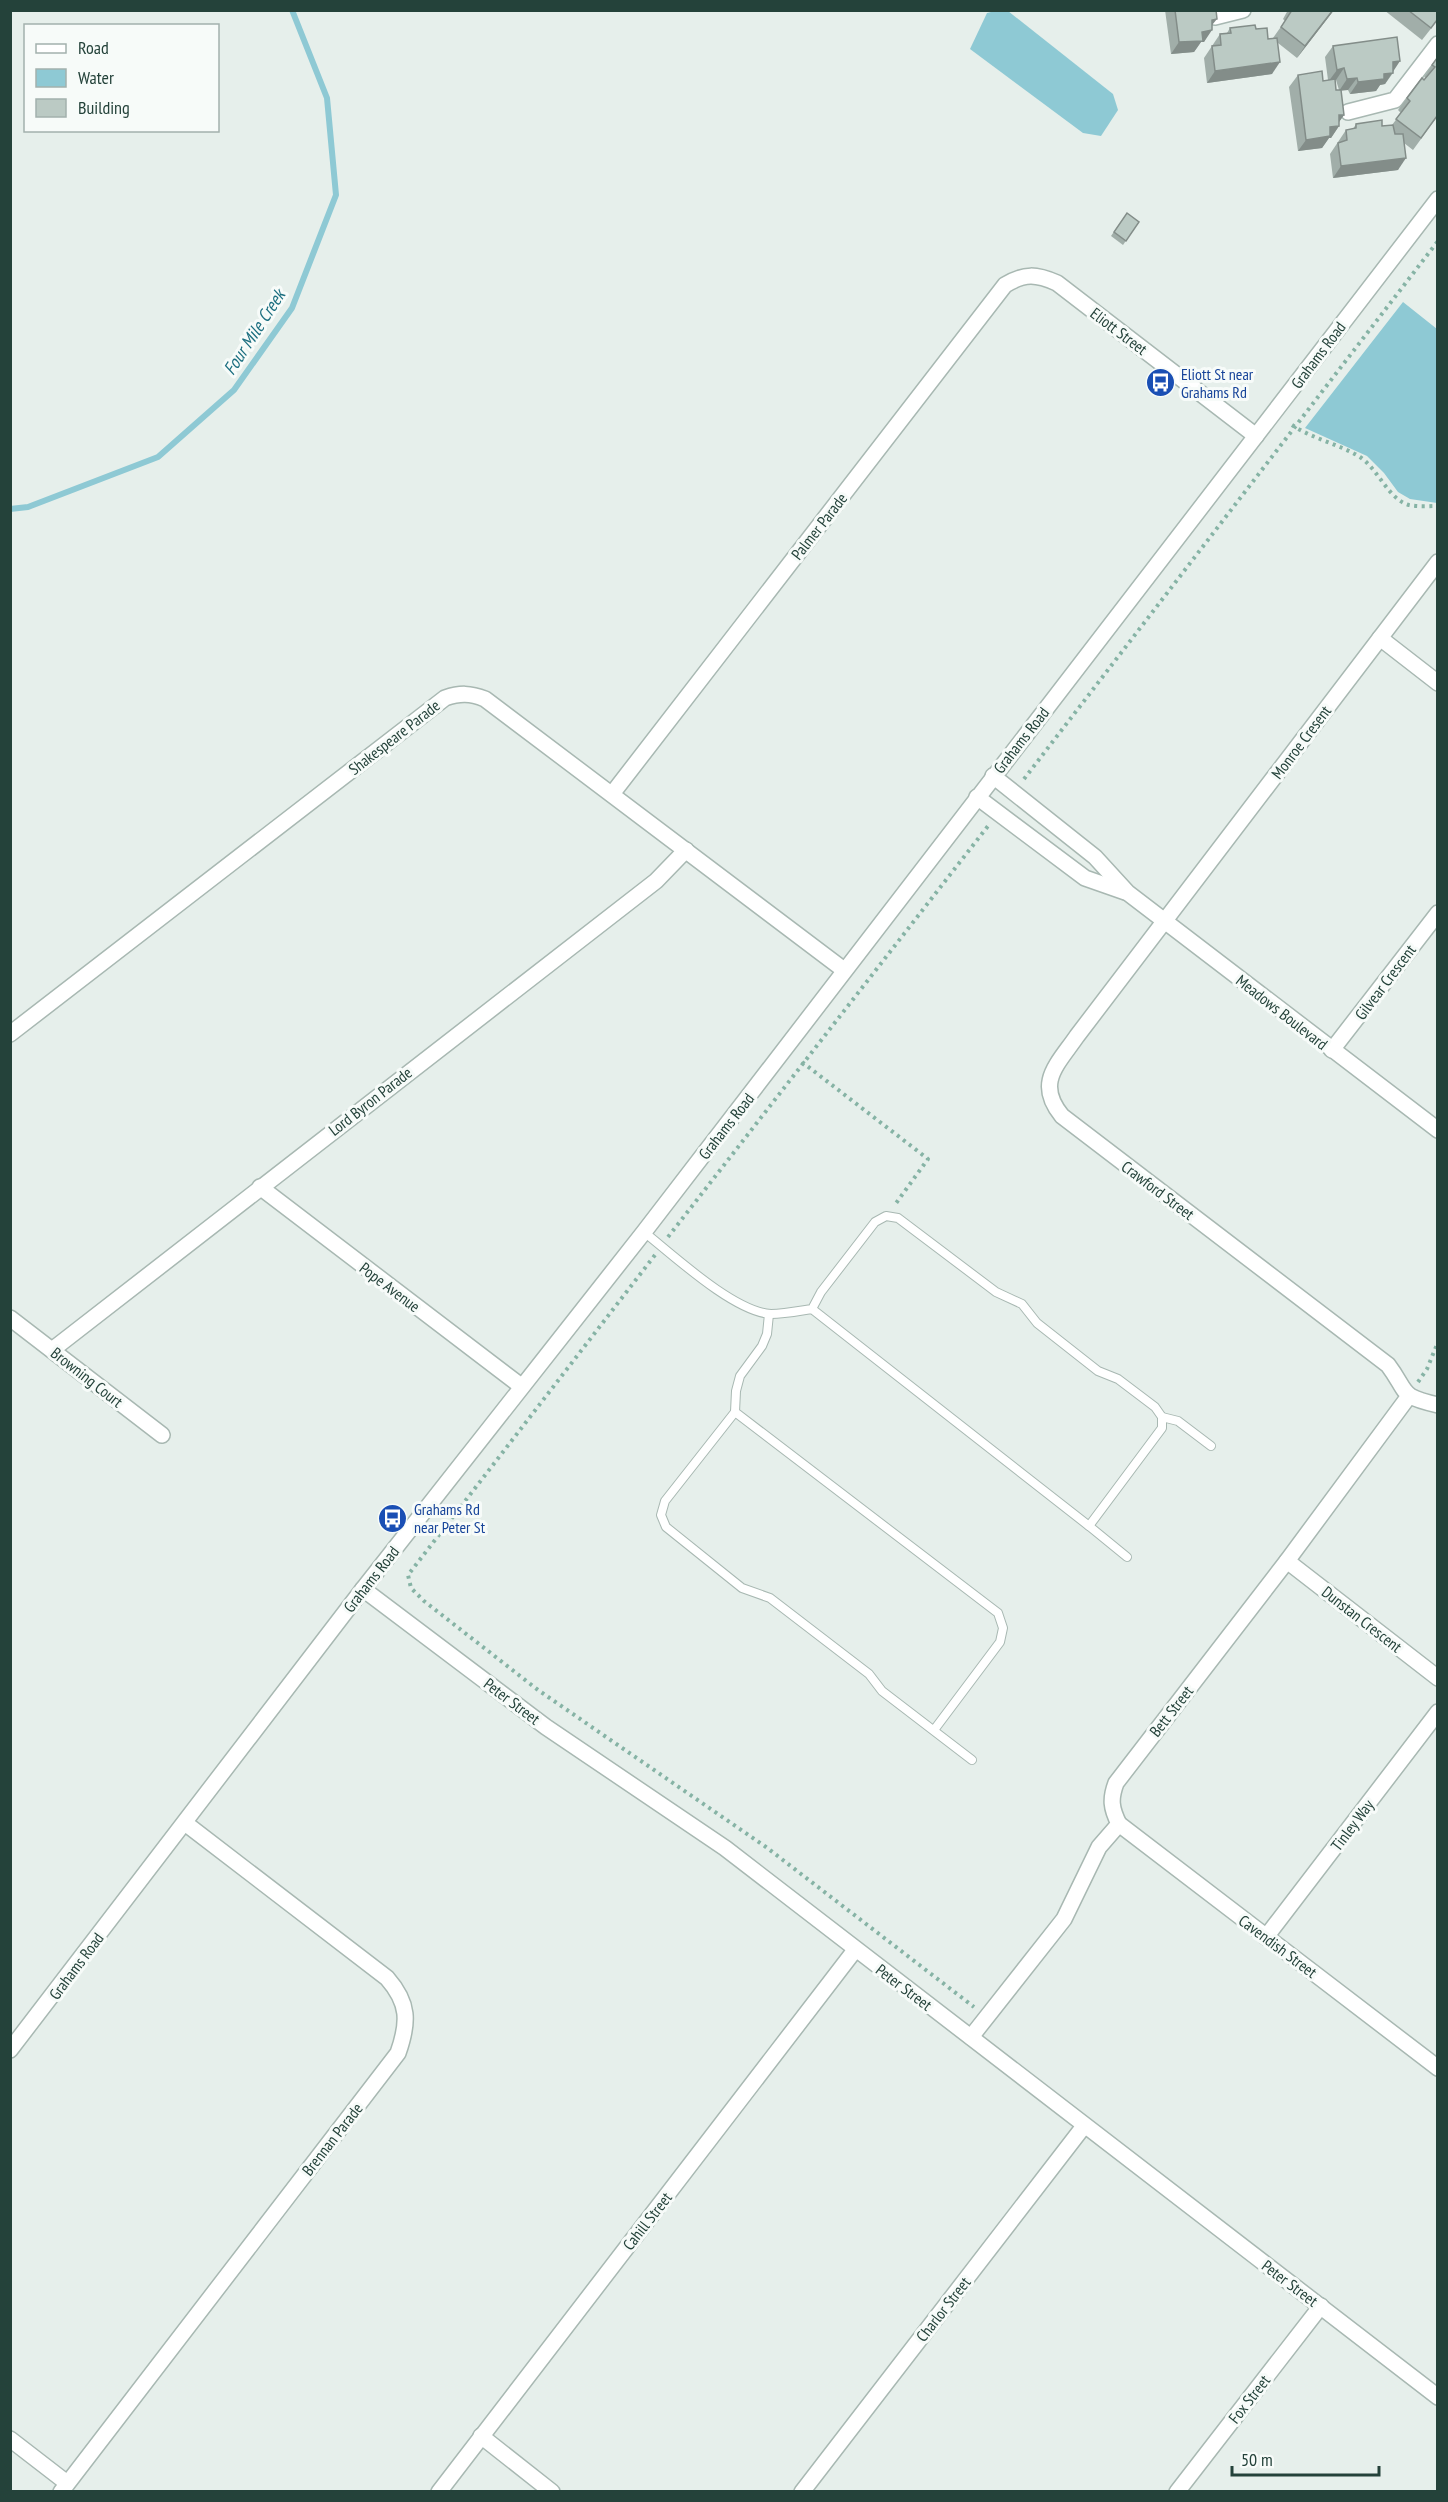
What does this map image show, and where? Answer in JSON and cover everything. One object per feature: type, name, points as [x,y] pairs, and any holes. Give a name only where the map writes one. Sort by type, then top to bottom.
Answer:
[{"type":"street","points":[[1215,17],[1243,10]]},
{"type":"street","points":[[1348,112],[1395,100],[1437,44]]},
{"type":"street","name":"Grahams Road","points":[[10,2050],[363,1589],[644,1232],[1437,199]]},
{"type":"street","name":"Eliott Street","points":[[1036,274],[1057,283],[1256,436]]},
{"type":"street","name":"Palmer Parade","points":[[612,794],[1005,285],[1020,276],[1036,274]]},
{"type":"street","name":"Monroe Cresent","points":[[1165,922],[1437,562]]},
{"type":"street","points":[[1380,638],[1437,683]]},
{"type":"street","name":"Shakespeare Parade","points":[[10,1034],[445,698],[459,693],[473,694],[485,699],[844,970]]},
{"type":"street","name":"Meadows Boulevard","points":[[993,776],[1095,857],[1128,894],[1437,1130]]},
{"type":"street","name":"Meadows Boulevard","points":[[977,797],[1085,878],[1128,894]]},
{"type":"street","name":"Lord Byron Parade","points":[[52,1350],[656,881],[686,850]]},
{"type":"street","name":"Gilvear Crescent","points":[[1332,1050],[1437,913]]},
{"type":"street","name":"Crawford Street","points":[[1165,922],[1052,1071],[1048,1086],[1051,1103],[1062,1116],[1388,1365],[1400,1387],[1409,1396]]},
{"type":"street","name":"Pope Avenue","points":[[260,1187],[521,1386]]},
{"type":"street","name":"Browning Court","points":[[10,1318],[162,1436]]},
{"type":"street","points":[[1409,1396],[1437,1405]]},
{"type":"street","name":"Bett Street","points":[[1119,1824],[1112,1809],[1111,1796],[1116,1783],[1287,1561],[1409,1396]]},
{"type":"street","name":"Dunstan Crescent","points":[[1287,1561],[1437,1678]]},
{"type":"street","name":"Peter Street","points":[[363,1589],[546,1727],[725,1848],[1437,2397]]},
{"type":"street","name":"Tinley Way","points":[[1266,1937],[1437,1712]]},
{"type":"street","name":"Brennan Parade","points":[[64,2487],[398,2053],[405,2034],[406,2013],[400,1993],[387,1978],[185,1823]]},
{"type":"street","points":[[971,2037],[1064,1919],[1099,1847],[1119,1824]]},
{"type":"street","name":"Cavendish Street","points":[[1119,1824],[1437,2068]]},
{"type":"street","name":"Cahill Street","points":[[439,2492],[855,1950]]},
{"type":"street","name":"Charlor Street","points":[[802,2492],[1084,2126]]},
{"type":"street","name":"Fox Street","points":[[1177,2492],[1320,2306]]},
{"type":"street","points":[[481,2436],[552,2492]]},
{"type":"street","points":[[10,2439],[64,2487]]},
{"type":"lane","points":[[812,1309],[821,1292],[875,1222],[886,1216],[898,1218],[996,1292],[1022,1304],[1037,1323],[1098,1371],[1118,1379],[1155,1407],[1162,1417],[1162,1428],[1158,1437],[1089,1526]]},
{"type":"lane","points":[[644,1232],[714,1288],[738,1302],[769,1314],[812,1309],[1127,1557]]},
{"type":"lane","points":[[769,1314],[767,1334],[762,1346],[741,1376],[736,1391],[735,1412],[665,1501],[661,1515],[666,1527],[742,1588],[770,1598],[869,1674],[882,1691],[972,1760]]},
{"type":"lane","points":[[735,1412],[998,1613],[1003,1628],[1000,1642],[934,1730]]},
{"type":"lane","points":[[1162,1417],[1178,1421],[1211,1446]]},
{"type":"path","points":[[1024,779],[1437,241]]},
{"type":"path","points":[[1276,411],[1294,426],[1359,457],[1379,474],[1390,492],[1399,500],[1408,505],[1437,506]]},
{"type":"path","points":[[784,1049],[928,1159],[886,1216]]},
{"type":"path","points":[[1409,1396],[1427,1369],[1437,1342]]},
{"type":"water","points":[[1008,11],[1113,94],[1118,110],[1101,136],[1083,133],[970,49],[987,13]]},
{"type":"water","points":[[1403,302],[1437,329],[1437,503],[1410,499],[1398,492],[1367,456],[1305,428]]},
{"type":"building","points":[[1175,10],[1216,10],[1217,19],[1212,20],[1212,30],[1202,32],[1203,41],[1179,42]]},
{"type":"building","points":[[1292,10],[1333,10],[1305,46],[1281,27]]},
{"type":"building","points":[[1408,10],[1437,10],[1437,20],[1431,28]]},
{"type":"building","points":[[1255,25],[1256,29],[1267,28],[1268,39],[1277,38],[1280,62],[1215,71],[1212,46],[1221,45],[1220,34],[1231,33],[1230,28]]},
{"type":"building","points":[[1397,37],[1400,61],[1393,62],[1393,73],[1384,74],[1384,79],[1358,82],[1357,78],[1347,79],[1344,68],[1337,70],[1333,46]]},
{"type":"building","points":[[1437,58],[1437,116],[1421,138],[1396,119],[1410,101],[1407,98],[1422,78],[1424,80],[1435,67],[1432,65]]},
{"type":"building","points":[[1322,71],[1323,81],[1335,79],[1336,90],[1341,90],[1344,115],[1339,115],[1339,126],[1330,127],[1330,136],[1306,140],[1298,75]]},
{"type":"building","points":[[1382,120],[1382,126],[1393,125],[1395,134],[1403,134],[1406,158],[1341,166],[1338,143],[1347,140],[1346,130],[1356,128],[1356,124]]},
{"type":"building","points":[[1127,213],[1139,222],[1126,241],[1114,232]]},
{"type":"waterway","name":"Four Mile Creek","points":[[10,509],[28,507],[158,457],[234,390],[292,308],[336,195],[327,98],[292,10]]},
{"type":"place","name":"Eliott St near Grahams Rd","points":[[1160,383]]},
{"type":"place","name":"Grahams Rd near Peter St","points":[[393,1518]]}]
